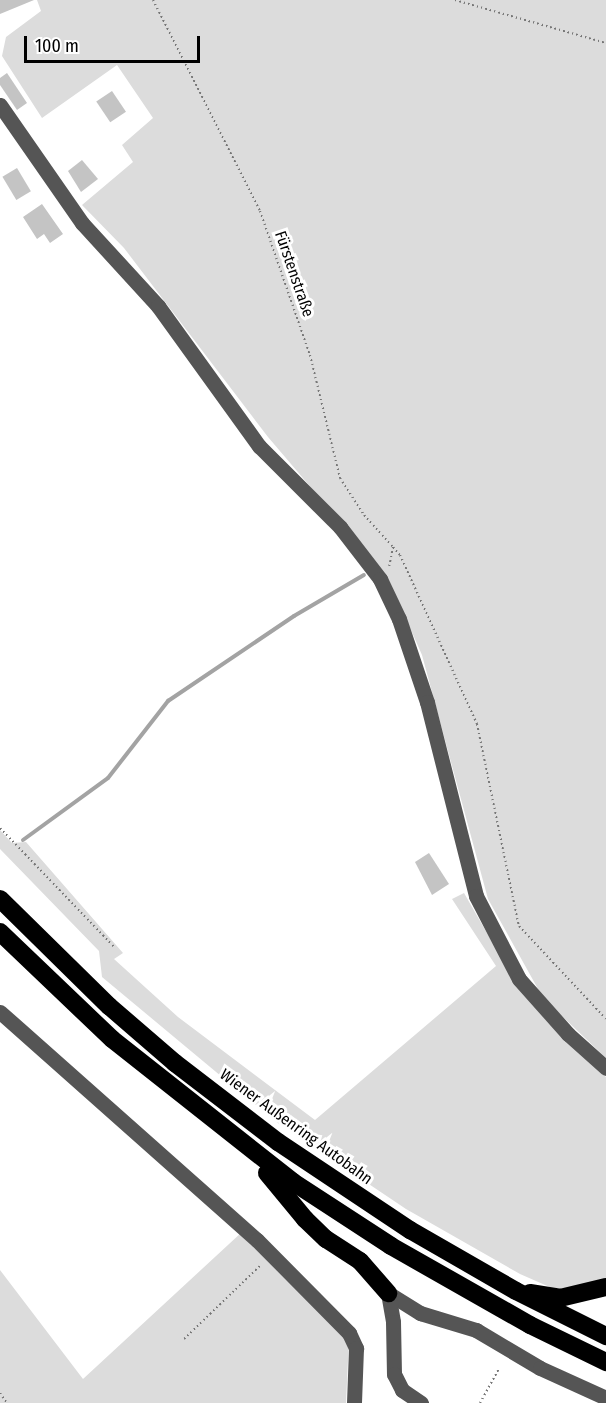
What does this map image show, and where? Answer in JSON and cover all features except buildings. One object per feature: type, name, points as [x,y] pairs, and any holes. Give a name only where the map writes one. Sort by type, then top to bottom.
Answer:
[{"type":"highway","name":"Wiener Außenring Autobahn","points":[[0,899],[109,1006],[175,1063],[278,1142],[410,1230],[516,1291],[606,1336]]},
{"type":"highway","points":[[0,932],[112,1039],[232,1137],[391,1246],[530,1325],[606,1362]]},
{"type":"highway","points":[[232,1137],[305,1219],[360,1261],[388,1293]]},
{"type":"highway","points":[[516,1291],[560,1298],[606,1287]]},
{"type":"street","points":[[0,105],[82,223],[158,306],[259,446],[340,527],[380,579],[399,619],[427,702],[476,896],[519,979],[568,1034],[606,1068]]},
{"type":"street","points":[[0,1012],[272,1254],[354,1340],[354,1403]]},
{"type":"street","points":[[388,1293],[420,1313],[476,1330],[540,1368],[606,1398]]},
{"type":"street","points":[[388,1293],[393,1322],[394,1374],[402,1390],[420,1403]]},
{"type":"path","name":"Fürstenstraße","points":[[153,0],[260,211],[310,355],[340,478],[364,515],[400,555],[477,724],[519,926],[606,1019]]},
{"type":"path","points":[[455,0],[606,43]]},
{"type":"path","points":[[393,547],[393,559]]},
{"type":"path","points":[[0,828],[115,948]]},
{"type":"path","points":[[184,1339],[272,1254]]},
{"type":"path","points":[[480,1403],[498,1370]]},
{"type":"path","points":[[0,1393],[7,1403]]},
{"type":"shaded area","points":[[37,0],[606,0],[606,1058],[543,998],[488,899],[422,655],[388,578],[268,437],[124,248],[82,205],[133,162],[122,145],[153,118],[117,65],[42,118],[2,56],[6,37],[41,11]]},
{"type":"shaded area","points":[[0,830],[12,843],[26,842],[123,953],[114,959],[178,1017],[315,1120],[496,966],[452,899],[464,893],[515,982],[545,1019],[606,1077],[606,1279],[568,1289],[552,1288],[520,1274],[406,1209],[275,1121],[102,977],[99,951],[0,849]]},
{"type":"shaded area","points":[[242,1232],[349,1339],[346,1403],[0,1403],[0,1270],[83,1379]]},
{"type":"waterway","points":[[23,840],[108,778],[168,701],[294,616],[364,575]]}]
